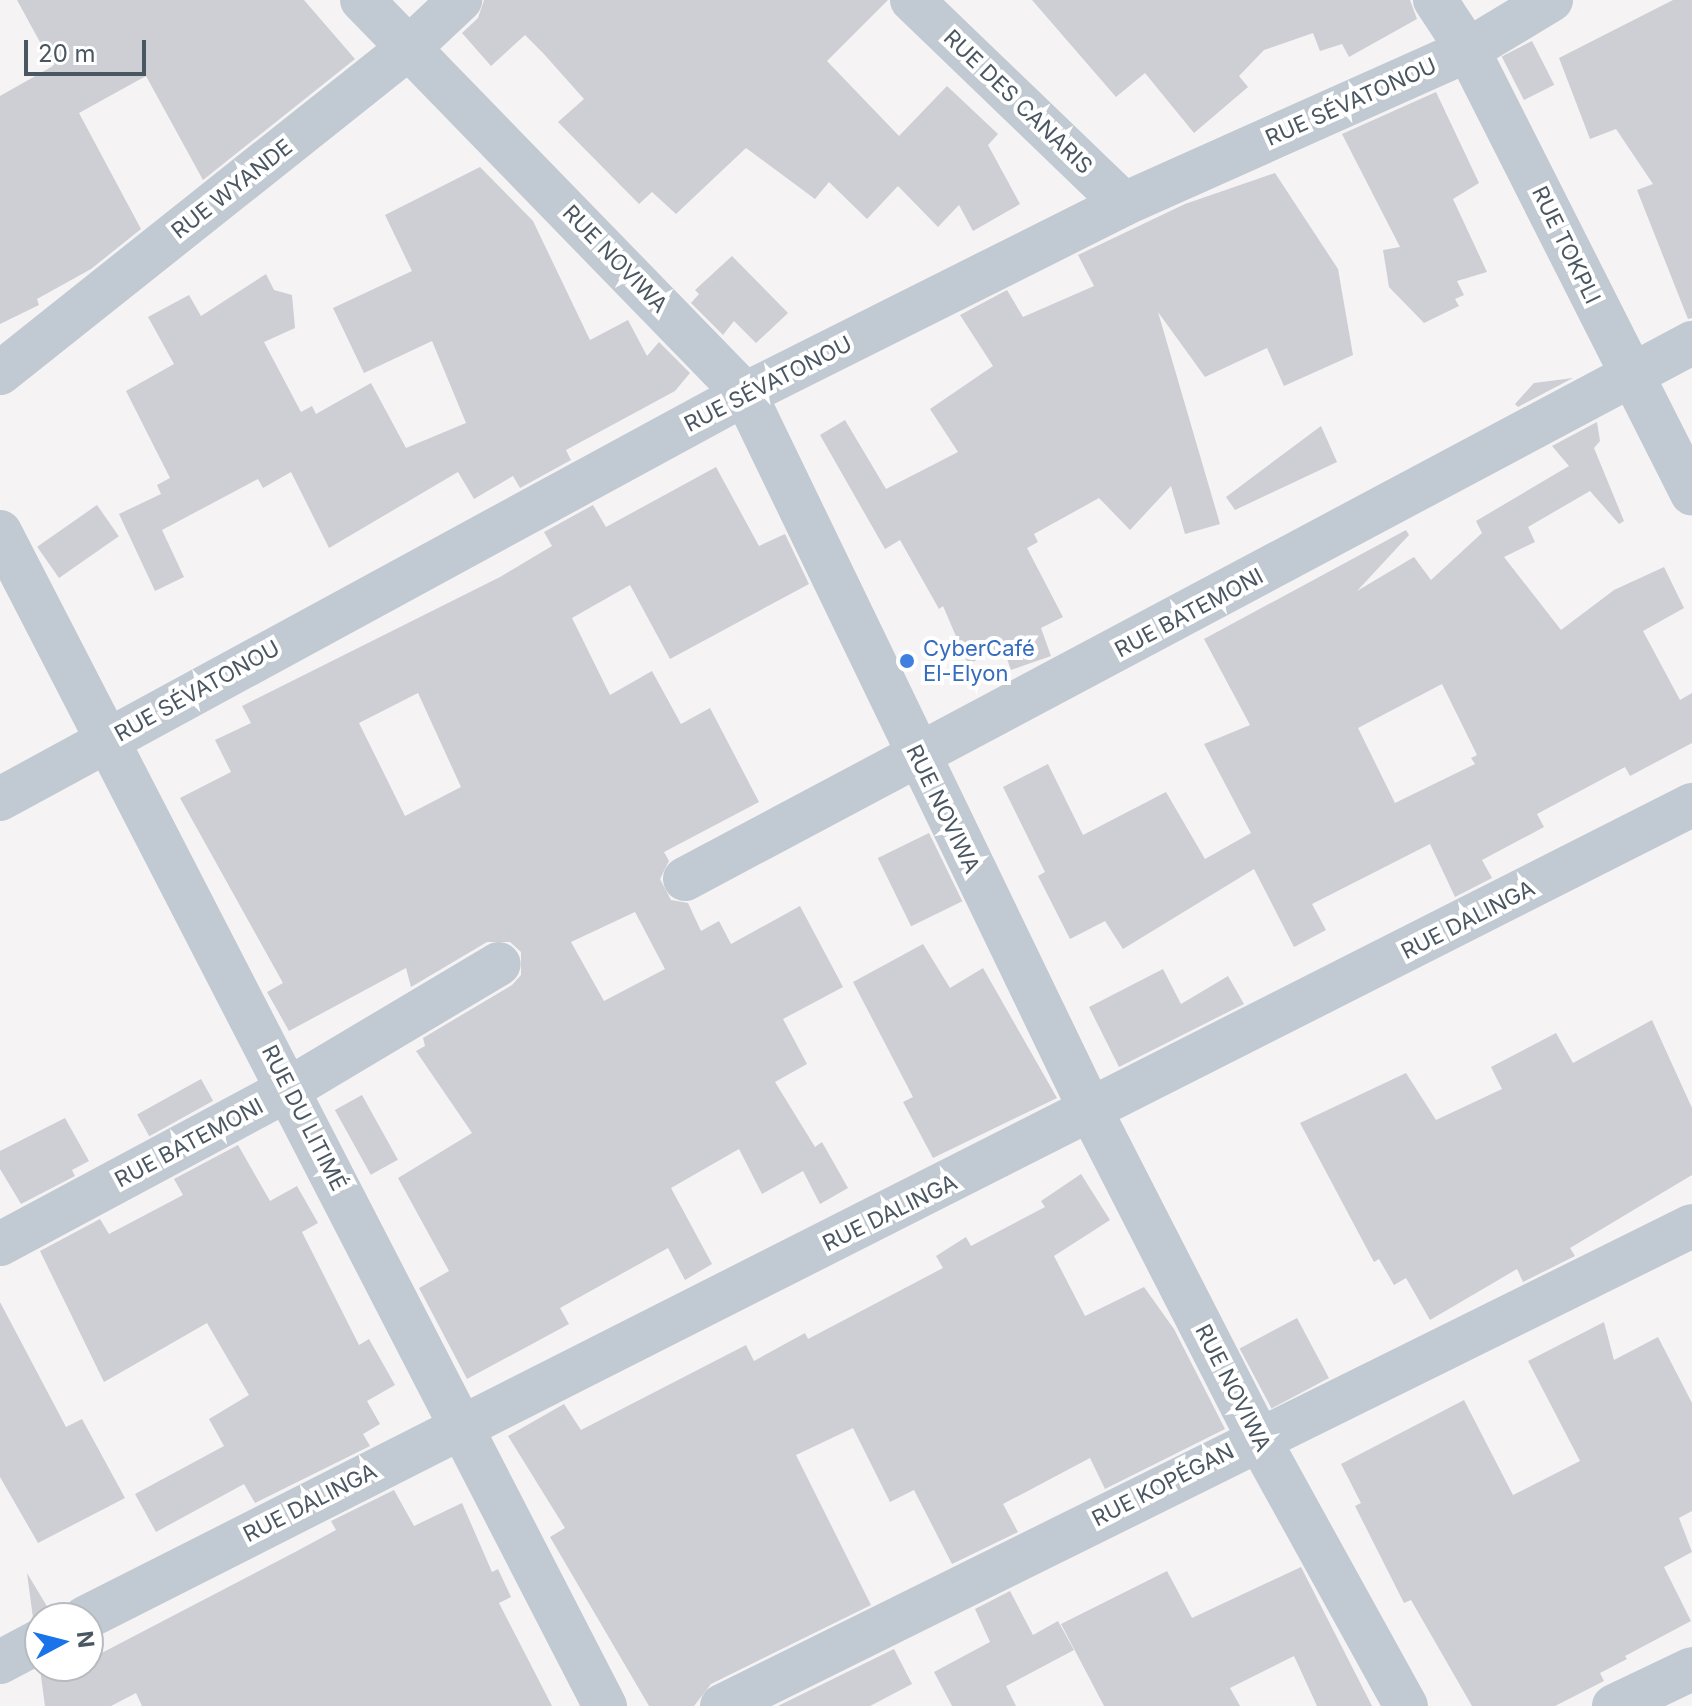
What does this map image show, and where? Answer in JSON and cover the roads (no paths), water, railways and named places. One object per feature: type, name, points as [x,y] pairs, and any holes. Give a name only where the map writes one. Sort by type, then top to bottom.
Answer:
[{"type":"street","name":"RUE NOVIWA","points":[[362,0],[745,394],[918,758],[1092,1113],[1258,1438],[1406,1706]]},
{"type":"street","name":"RUE WYANDE","points":[[0,373],[410,47],[460,0]]},
{"type":"street","name":"RUE DES CANARIS","points":[[912,0],[1124,204]]},
{"type":"street","name":"RUE TOKPLI","points":[[1435,0],[1468,50],[1692,494]]},
{"type":"street","name":"RUE SÉVATONOU","points":[[0,799],[745,394],[1124,204],[1468,50],[1551,0]]},
{"type":"street","name":"RUE BATEMONI","points":[[685,879],[918,758],[1692,343]]},
{"type":"street","name":"RUE DU LITIMÉ","points":[[0,532],[110,739],[605,1706]]},
{"type":"street","name":"RUE DALINGA","points":[[104,1608],[463,1424],[1092,1113],[1692,805]]},
{"type":"street","name":"RUE BATEMONI","points":[[0,1244],[289,1089],[499,964]]},
{"type":"street","name":"RUE KOPÉGAN","points":[[722,1706],[1258,1438],[1692,1226]]},
{"type":"street","points":[[0,1662],[24,1649]]},
{"type":"street","points":[[1614,1706],[1692,1669]]},
{"type":"place","name":"CyberCafé El-Elyon","points":[[907,661]]}]
